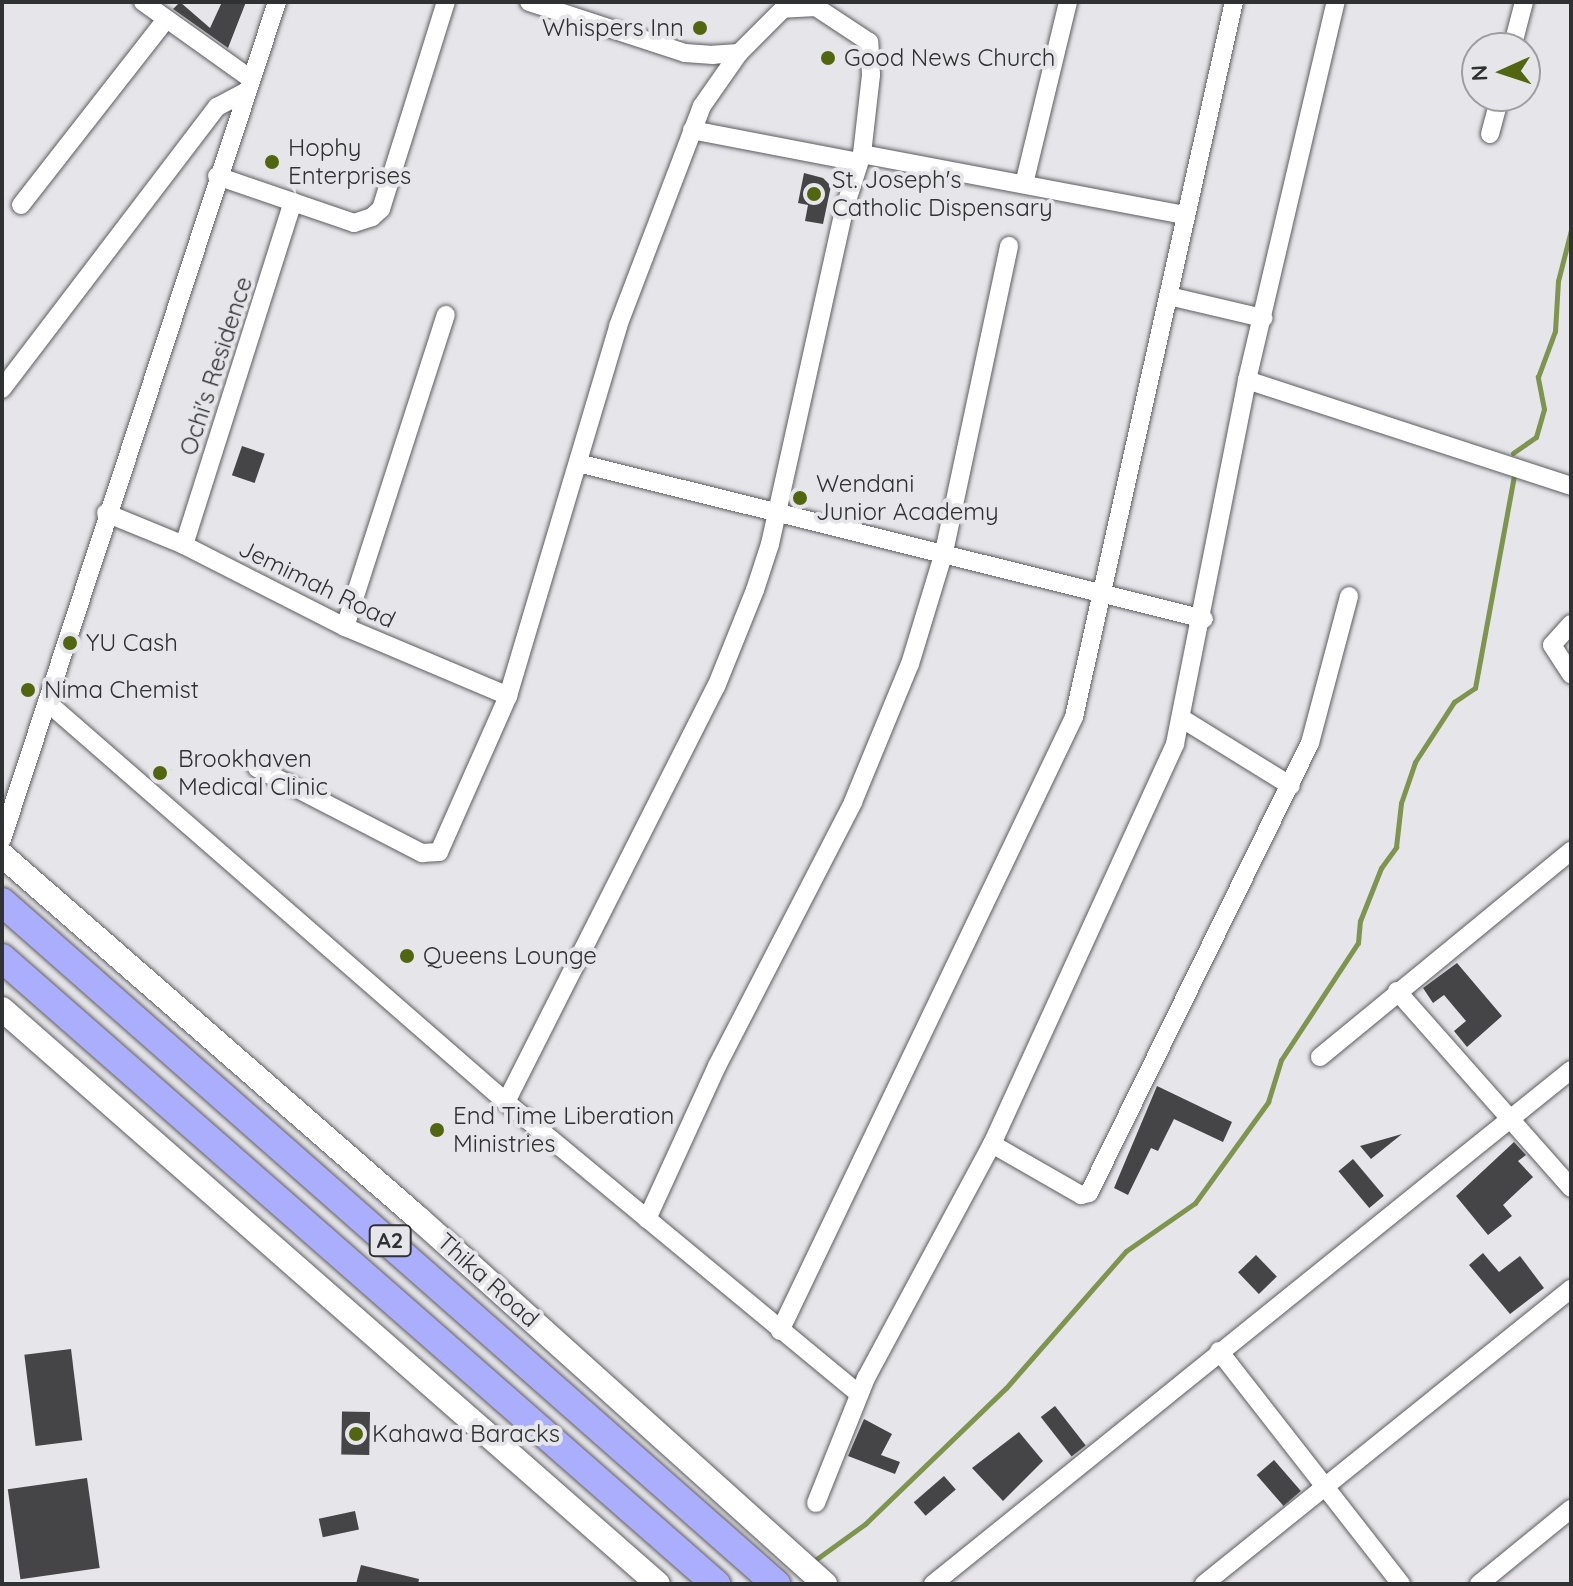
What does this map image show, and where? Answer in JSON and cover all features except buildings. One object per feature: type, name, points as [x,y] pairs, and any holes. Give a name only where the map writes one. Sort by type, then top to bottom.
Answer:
[{"type":"highway","name":"Thika Road","points":[[2,902],[775,1584]]},
{"type":"highway","name":"A2","points":[[2,958],[716,1584]]},
{"type":"main road","name":"Thika Road","points":[[2,855],[825,1584]]},
{"type":"main road","points":[[2,1009],[658,1584]]},
{"type":"street","points":[[143,2],[249,85]]},
{"type":"street","points":[[2,839],[106,513],[277,2]]},
{"type":"street","points":[[217,176],[354,223],[381,209],[446,2]]},
{"type":"street","points":[[529,2],[685,53],[739,53]]},
{"type":"street","points":[[1024,184],[1068,2]]},
{"type":"street","points":[[780,1331],[1065,741],[1104,594],[1184,215],[1234,2]]},
{"type":"street","points":[[816,1503],[859,1394],[992,1144],[1164,774],[1181,718],[1204,619],[1247,380],[1336,2]]},
{"type":"street","points":[[1516,32],[1524,2]]},
{"type":"street","points":[[257,768],[432,856],[439,852],[508,696],[618,326],[692,130],[739,53],[783,9],[816,7],[857,32],[869,42],[871,58],[860,158],[777,512],[755,590],[716,687],[506,1102]]},
{"type":"street","points":[[21,205],[165,21]]},
{"type":"street","points":[[2,389],[217,107],[249,85]]},
{"type":"street","points":[[1490,134],[1496,112]]},
{"type":"street","points":[[692,130],[1024,184],[1184,215]]},
{"type":"street","name":"Ochi's Residence","points":[[184,545],[293,202]]},
{"type":"street","points":[[647,1219],[724,1052],[853,802],[910,664],[944,552],[1009,246]]},
{"type":"street","points":[[1169,296],[1263,318]]},
{"type":"street","points":[[345,627],[446,315]]},
{"type":"street","points":[[1247,380],[1571,486]]},
{"type":"street","points":[[578,463],[1204,619]]},
{"type":"street","name":"Jemimah Road","points":[[106,513],[184,545],[345,627],[508,696]]},
{"type":"street","points":[[992,1144],[1081,1195],[1089,1193],[1291,786],[1328,684],[1349,596]]},
{"type":"street","points":[[1571,624],[1552,645],[1571,674]]},
{"type":"street","points":[[47,702],[506,1102],[859,1394]]},
{"type":"street","points":[[1181,718],[1291,786]]},
{"type":"street","points":[[1320,1057],[1571,851]]},
{"type":"street","points":[[1397,991],[1571,1188]]},
{"type":"street","points":[[933,1584],[1571,1070]]},
{"type":"street","points":[[1204,1584],[1571,1289]]},
{"type":"street","points":[[1219,1351],[1322,1488],[1401,1584]]},
{"type":"street","points":[[1479,1584],[1571,1509]]},
{"type":"waterway","points":[[1513,453],[1536,437],[1544,409],[1538,377],[1555,331],[1558,281],[1571,230]]},
{"type":"waterway","points":[[811,1563],[865,1524],[1006,1388],[1126,1251],[1195,1203],[1268,1102],[1281,1060],[1358,943],[1360,921],[1381,868],[1396,847],[1401,803],[1415,762],[1454,702],[1475,688],[1514,475]]},
{"type":"place","name":"Whispers Inn","points":[[700,28]]},
{"type":"place","name":"Good News Church","points":[[828,58]]},
{"type":"place","name":"Hophy Enterprises","points":[[272,162]]},
{"type":"place","name":"St. Joseph's Catholic Dispensary","points":[[814,194]]},
{"type":"place","name":"Wendani Junior Academy","points":[[800,498]]},
{"type":"place","name":"YU Cash","points":[[70,643]]},
{"type":"place","name":"Nima Chemist","points":[[28,690]]},
{"type":"place","name":"Brookhaven Medical Clinic","points":[[160,773]]},
{"type":"place","name":"Queens Lounge","points":[[407,956]]},
{"type":"place","name":"End Time Liberation Ministries","points":[[437,1130]]},
{"type":"place","name":"Kahawa Baracks","points":[[356,1434]]}]
